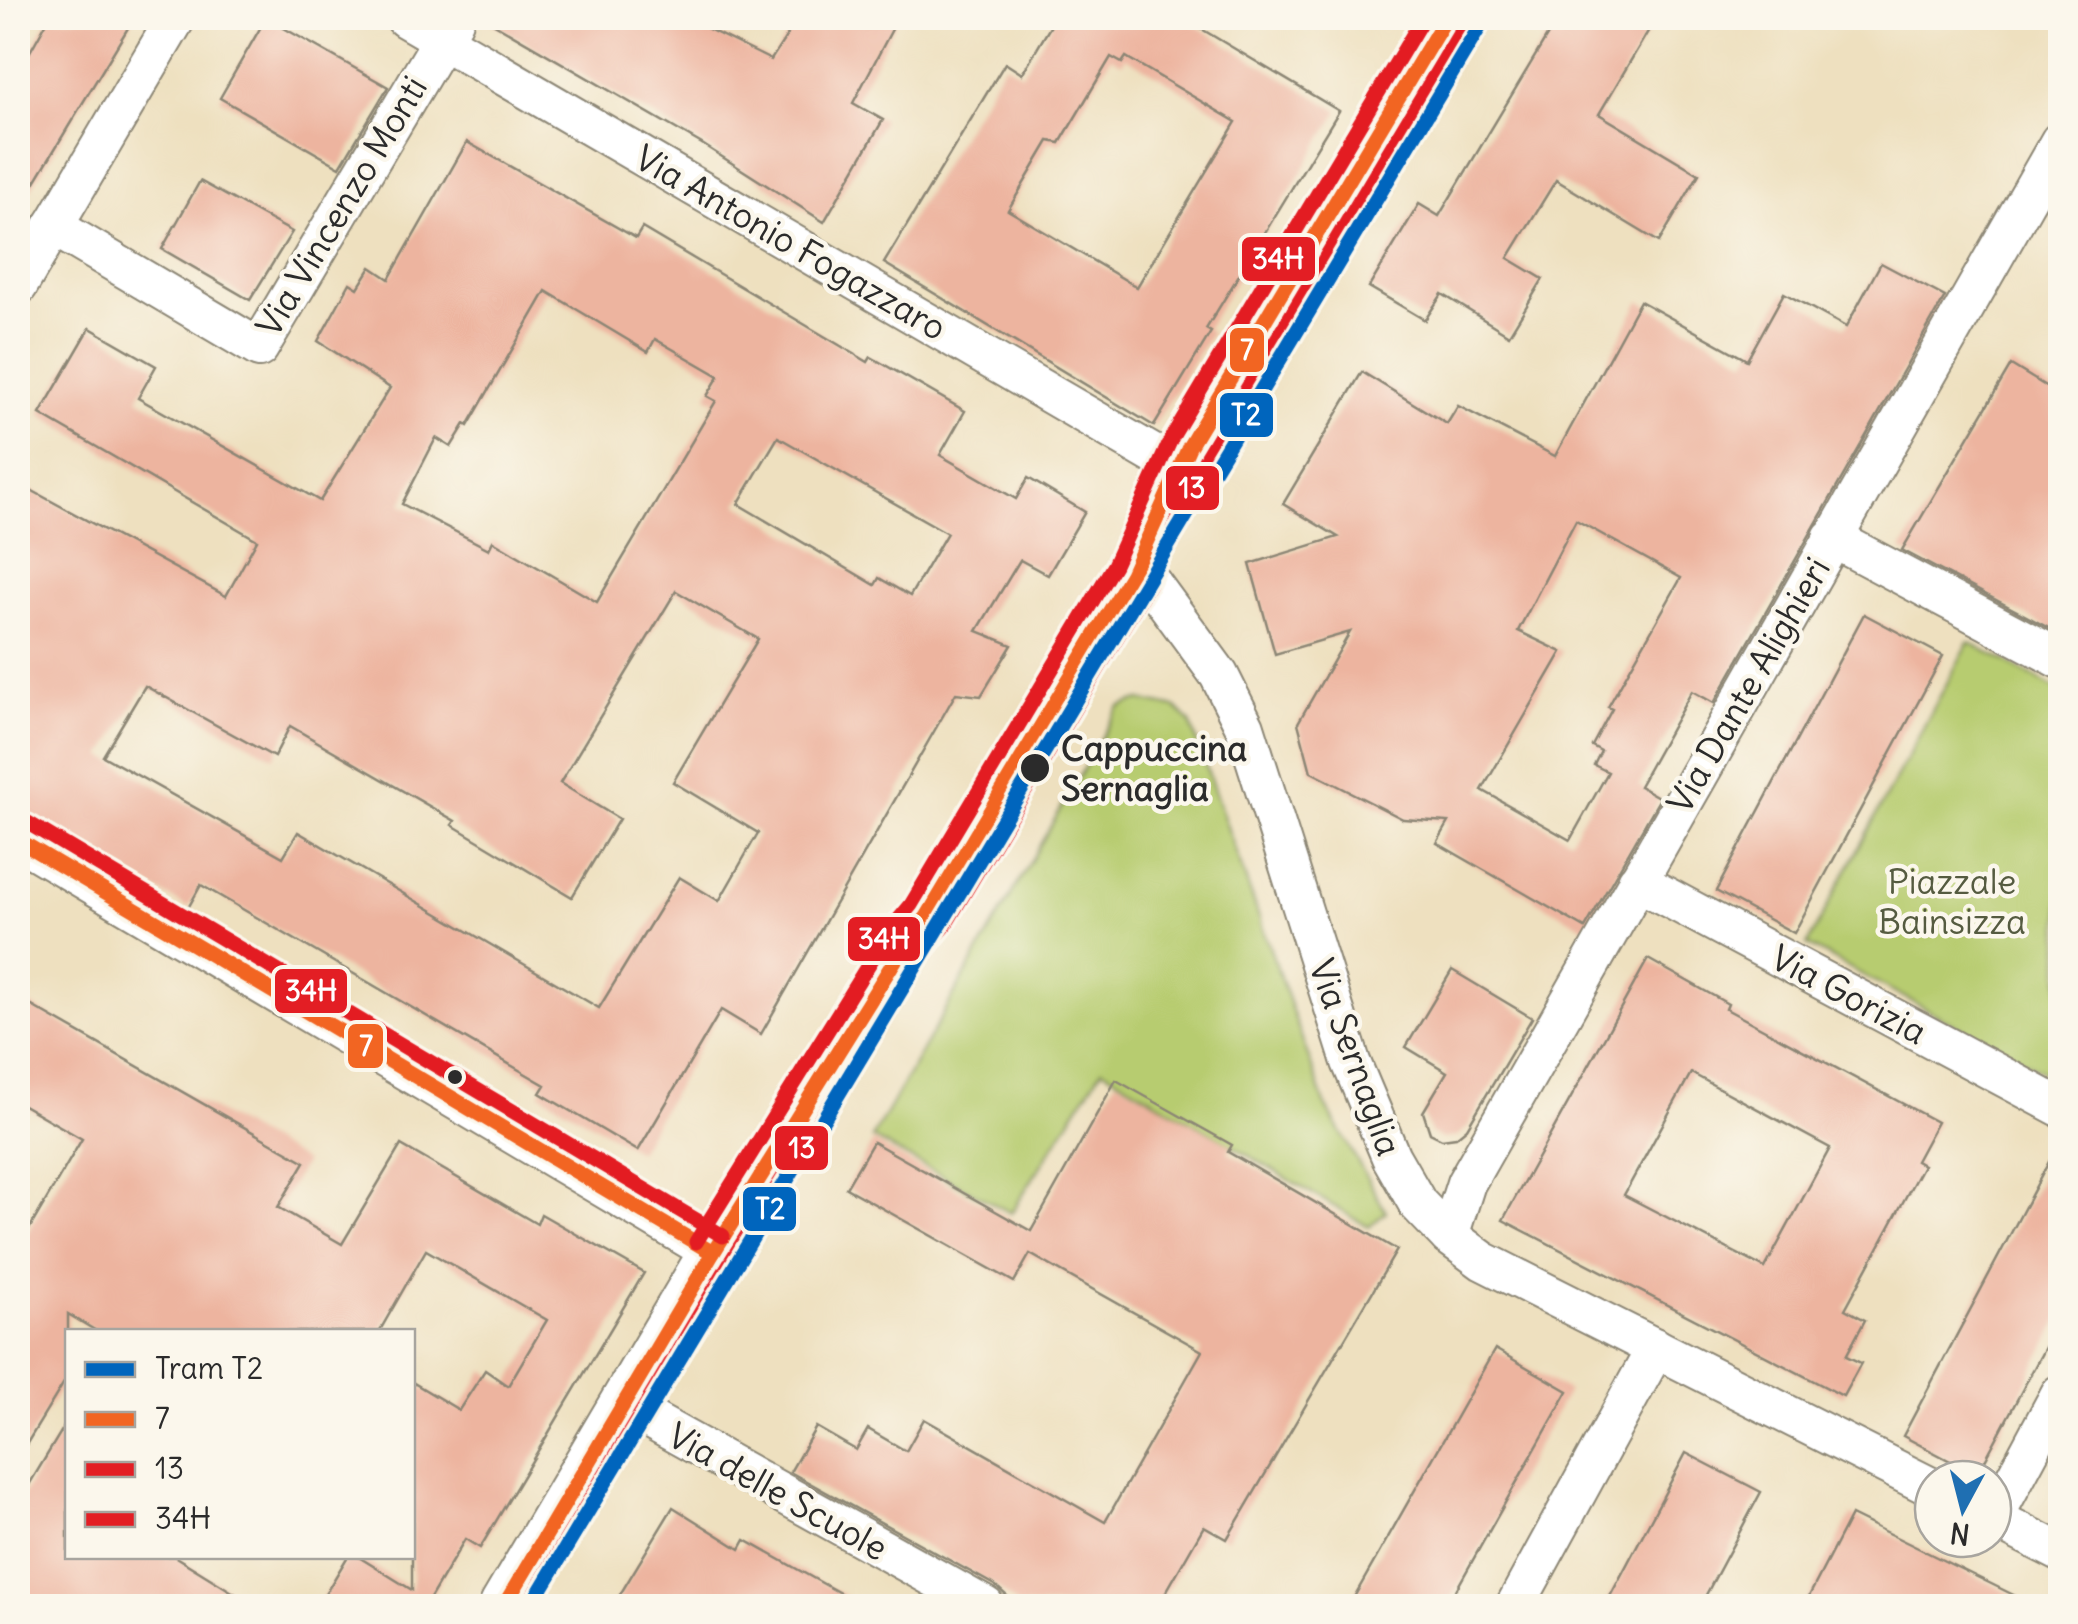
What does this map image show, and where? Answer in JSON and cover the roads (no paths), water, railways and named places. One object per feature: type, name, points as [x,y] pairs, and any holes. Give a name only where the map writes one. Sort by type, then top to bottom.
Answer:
[{"type":"street","points":[[18,286],[176,18]]},
{"type":"street","name":"Via Antonio Fogazzaro","points":[[405,18],[449,28],[1177,468]]},
{"type":"street","points":[[504,1606],[714,1253],[907,941],[927,917],[1152,534],[1177,468],[1355,199],[1446,18]]},
{"type":"street","name":"Via Vincenzo Monti","points":[[53,226],[260,348],[449,28]]},
{"type":"street","name":"Via Dante Alighieri","points":[[1449,1236],[1466,1183],[2060,141]]},
{"type":"street","name":"Via Sernaglia","points":[[1152,534],[1150,580],[1201,648],[1234,702],[1370,1109],[1418,1204],[1449,1236],[1483,1261],[1913,1478]]},
{"type":"street","points":[[1832,538],[2060,659]]},
{"type":"street","points":[[18,840],[714,1253]]},
{"type":"street","name":"Via Gorizia","points":[[1638,881],[2060,1107]]},
{"type":"street","points":[[1515,1606],[1656,1348]]},
{"type":"street","points":[[2013,1481],[2060,1394]]},
{"type":"street","name":"Via delle Scuole","points":[[624,1404],[984,1606]]},
{"type":"street","points":[[2013,1528],[2060,1552]]},
{"type":"tram line","name":"T2","points":[[531,1606],[1485,18]]},
{"type":"tram line","points":[[1343,197],[1399,156]]},
{"type":"place","name":"Cappuccina Sernaglia","points":[[1035,768]]},
{"type":"park label","name":"Piazzale Bainsizza","points":[[1952,901]]}]
